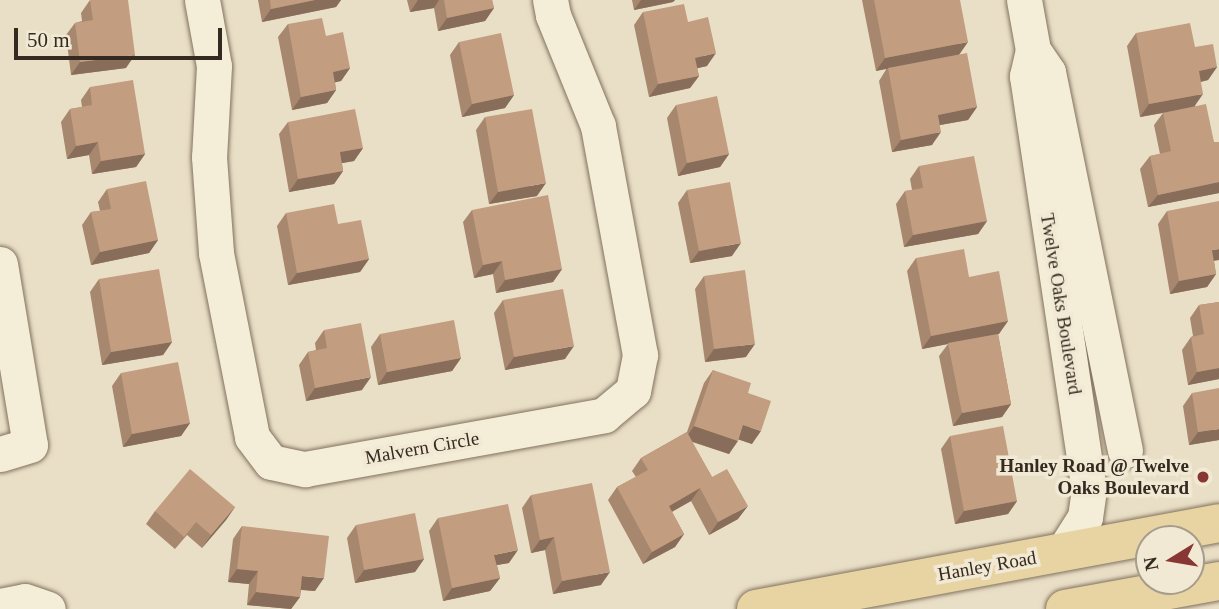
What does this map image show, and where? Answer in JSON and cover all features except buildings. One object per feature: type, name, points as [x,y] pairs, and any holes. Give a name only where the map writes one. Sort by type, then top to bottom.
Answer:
[{"type":"main road","name":"Hanley Road","points":[[756,609],[1219,523]]},
{"type":"main road","points":[[1082,606],[1123,568],[1135,576]]},
{"type":"street","name":"Malvern Circle","points":[[202,0],[214,66],[209,157],[216,253],[253,437],[271,462],[305,469],[604,415],[633,391],[640,355],[598,126],[553,15],[550,0]]},
{"type":"street","name":"Twelve Oaks Boulevard","points":[[1024,0],[1033,50],[1027,76],[1089,489],[1084,517],[1063,552]]},
{"type":"street","name":"Twelve Oaks Boulevard","points":[[1033,50],[1048,72],[1125,450]]},
{"type":"street","points":[[0,264],[30,445],[0,454]]},
{"type":"street","points":[[1074,389],[1112,382]]},
{"type":"street","points":[[0,606],[25,601],[48,609]]},
{"type":"place","name":"Hanley Road @ Twelve Oaks Boulevard","points":[[1203,477]]}]
